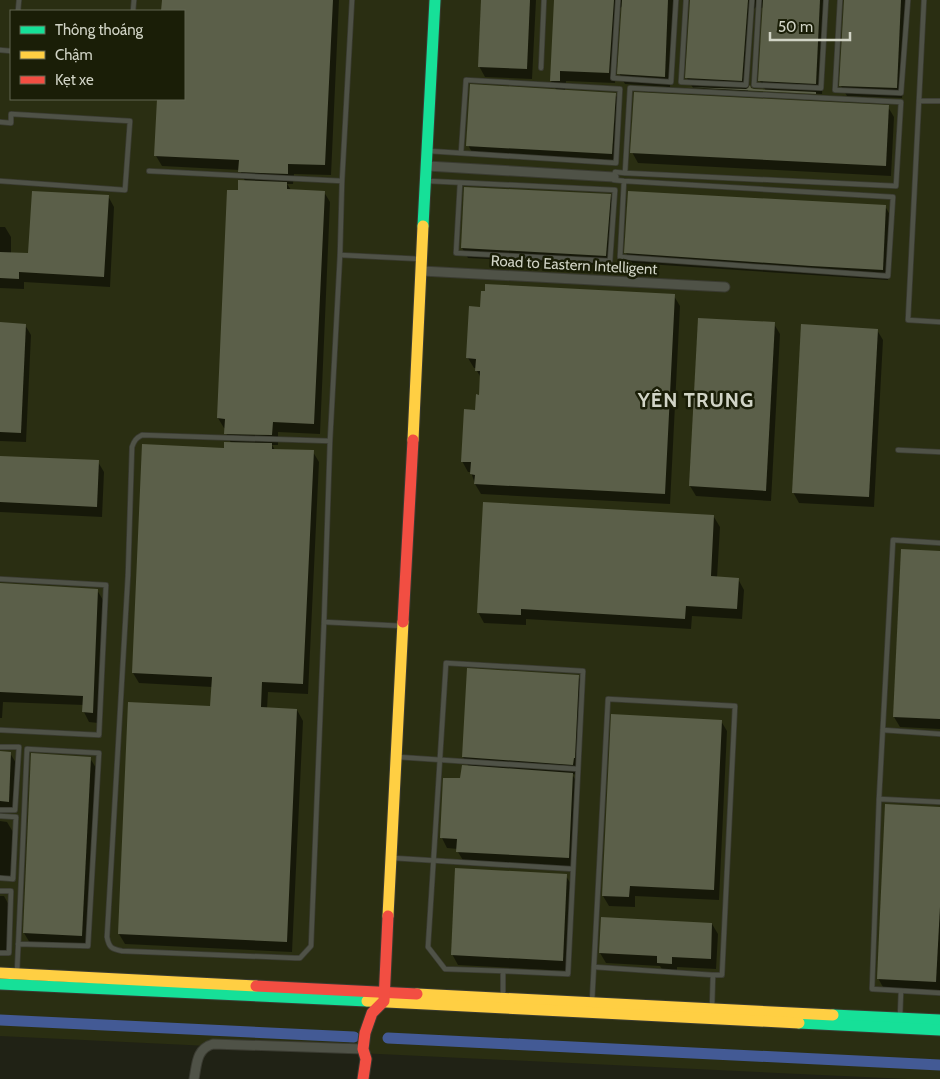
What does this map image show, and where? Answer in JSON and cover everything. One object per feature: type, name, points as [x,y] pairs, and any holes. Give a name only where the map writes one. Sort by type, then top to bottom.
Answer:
[{"type":"street","points":[[363,1079],[366,1059],[363,1049],[364,1033],[372,1013],[384,997],[435,0]]},
{"type":"street","points":[[427,166],[614,177]]},
{"type":"street","name":"Road to Eastern Intelligent","points":[[422,265],[725,287]]},
{"type":"street","points":[[0,973],[940,1030]]},
{"type":"street","points":[[0,984],[384,997],[503,998],[940,1020]]},
{"type":"street","points":[[194,1079],[202,1050],[206,1046],[213,1044],[363,1049]]},
{"type":"lane","points":[[330,441],[142,435],[137,438],[132,447],[128,585],[107,937],[108,944],[113,949],[122,951],[300,958],[311,946],[330,441],[352,0]]},
{"type":"lane","points":[[541,68],[544,0]]},
{"type":"lane","points":[[618,0],[613,78],[671,82],[676,0]]},
{"type":"lane","points":[[686,0],[681,82],[746,85],[752,0]]},
{"type":"lane","points":[[759,0],[754,84],[821,88],[826,0]]},
{"type":"lane","points":[[840,0],[835,90],[901,93],[908,0]]},
{"type":"lane","points":[[924,0],[908,320],[940,322]]},
{"type":"lane","points":[[428,150],[461,153],[616,163],[620,89],[466,80],[461,153]]},
{"type":"lane","points":[[624,180],[620,257],[888,276],[893,197],[624,180],[614,180],[614,172],[625,173],[896,186],[901,102],[630,88],[625,173]]},
{"type":"lane","points":[[919,101],[940,101]]},
{"type":"lane","points":[[0,122],[11,123],[11,114],[130,121],[125,190],[0,181]]},
{"type":"lane","points":[[149,171],[342,181]]},
{"type":"lane","points":[[426,181],[615,190],[610,261],[456,253],[460,183]]},
{"type":"lane","points":[[340,255],[422,265]]},
{"type":"lane","points":[[898,450],[940,452]]},
{"type":"lane","points":[[940,543],[893,540],[872,989],[940,993]]},
{"type":"lane","points":[[0,579],[106,585],[100,735],[0,730]]},
{"type":"lane","points":[[324,622],[403,626]]},
{"type":"lane","points":[[446,663],[583,671],[578,769],[568,974],[445,970],[428,947],[446,663]]},
{"type":"lane","points":[[592,1002],[608,699],[735,706],[722,975],[594,967]]},
{"type":"lane","points":[[883,730],[940,734]]},
{"type":"lane","points":[[0,747],[19,747],[15,810],[0,810]]},
{"type":"lane","points":[[17,974],[18,944],[27,749],[99,753],[88,946],[18,944]]},
{"type":"lane","points":[[396,757],[578,769]]},
{"type":"lane","points":[[880,799],[940,802]]},
{"type":"lane","points":[[0,816],[16,817],[13,879],[0,878]]},
{"type":"lane","points":[[391,858],[573,869]]},
{"type":"lane","points":[[0,890],[11,891],[9,953],[0,952]]},
{"type":"lane","points":[[503,971],[503,998]]},
{"type":"lane","points":[[712,1008],[713,975]]},
{"type":"lane","points":[[900,1018],[901,991]]},
{"type":"shaded area","points":[[0,0],[940,0],[940,1079],[907,1079],[0,1036]]},
{"type":"building","points":[[162,0],[333,0],[325,165],[288,164],[288,174],[238,172],[239,160],[154,156],[157,100],[185,100],[185,10],[161,10]]},
{"type":"building","points":[[481,0],[530,0],[527,69],[478,67]]},
{"type":"building","points":[[554,0],[614,0],[609,73],[560,71],[560,81],[550,81]]},
{"type":"building","points":[[622,0],[668,0],[665,77],[617,74]]},
{"type":"building","points":[[690,0],[748,0],[742,81],[685,78]]},
{"type":"building","points":[[763,0],[820,0],[816,84],[758,81]]},
{"type":"building","points":[[844,0],[901,0],[897,88],[839,86]]},
{"type":"building","points":[[470,84],[616,93],[612,154],[466,146]]},
{"type":"building","points":[[750,85],[754,89],[816,92],[816,94],[684,87],[746,89]]},
{"type":"building","points":[[634,92],[889,105],[886,166],[630,153]]},
{"type":"building","points":[[238,180],[287,182],[287,189],[325,191],[314,424],[273,422],[272,435],[224,434],[225,419],[217,418],[227,190],[238,190]]},
{"type":"building","points":[[464,187],[611,194],[606,256],[461,248]]},
{"type":"building","points":[[32,191],[109,195],[104,277],[19,272],[19,279],[0,278],[0,252],[28,253]]},
{"type":"building","points":[[628,191],[886,205],[883,270],[624,253]]},
{"type":"building","points":[[485,284],[675,294],[665,494],[474,484],[475,475],[470,474],[471,462],[461,462],[464,409],[475,410],[476,394],[479,395],[480,371],[475,371],[476,359],[466,358],[469,306],[480,307],[481,291],[485,291]]},
{"type":"building","points":[[698,318],[775,322],[766,491],[689,486]]},
{"type":"building","points":[[0,322],[26,324],[21,433],[0,432]]},
{"type":"building","points":[[801,324],[878,329],[869,497],[792,493]]},
{"type":"building","points":[[224,442],[272,443],[272,449],[314,450],[303,684],[262,682],[261,707],[297,709],[287,942],[118,934],[128,702],[210,706],[212,677],[132,673],[142,444],[224,448]]},
{"type":"building","points":[[0,456],[99,460],[97,507],[0,502]]},
{"type":"building","points":[[483,502],[714,515],[711,576],[739,578],[737,609],[686,606],[685,619],[521,609],[521,615],[477,613]]},
{"type":"building","points":[[901,549],[940,551],[940,719],[893,717]]},
{"type":"building","points":[[0,583],[98,589],[93,713],[82,712],[83,696],[0,692]]},
{"type":"building","points":[[467,668],[579,675],[575,758],[573,765],[462,757]]},
{"type":"building","points":[[611,714],[722,720],[714,890],[630,886],[629,897],[602,896]]},
{"type":"building","points":[[0,751],[11,752],[9,802],[0,801]]},
{"type":"building","points":[[31,753],[91,757],[82,936],[23,933]]},
{"type":"building","points":[[462,765],[573,773],[569,858],[456,852],[457,839],[440,838],[443,778],[460,778]]},
{"type":"building","points":[[885,804],[940,807],[940,907],[936,982],[877,979]]},
{"type":"building","points":[[455,868],[567,874],[563,961],[451,955]]},
{"type":"building","points":[[601,917],[712,923],[711,959],[672,957],[672,964],[657,963],[657,956],[599,953]]},
{"type":"waterway","points":[[0,1020],[354,1037]]},
{"type":"waterway","points":[[388,1038],[940,1065]]},
{"type":"traffic: fast","points":[[423,226],[435,0]]},
{"type":"traffic: fast","points":[[0,984],[367,1001]]},
{"type":"traffic: fast","points":[[833,1015],[940,1020]]},
{"type":"traffic: fast","points":[[799,1023],[940,1030]]},
{"type":"traffic: slow","points":[[413,440],[423,226]]},
{"type":"traffic: slow","points":[[388,916],[403,622]]},
{"type":"traffic: slow","points":[[0,973],[256,986]]},
{"type":"traffic: slow","points":[[417,994],[833,1015]]},
{"type":"traffic: slow","points":[[367,1001],[799,1023]]},
{"type":"traffic: jam","points":[[403,622],[413,440]]},
{"type":"traffic: jam","points":[[363,1079],[366,1059],[363,1049],[365,1033],[372,1013],[384,1001],[388,916]]},
{"type":"traffic: jam","points":[[256,986],[417,994]]},
{"type":"district","name":"YÊN TRUNG","points":[[696,400]]}]
